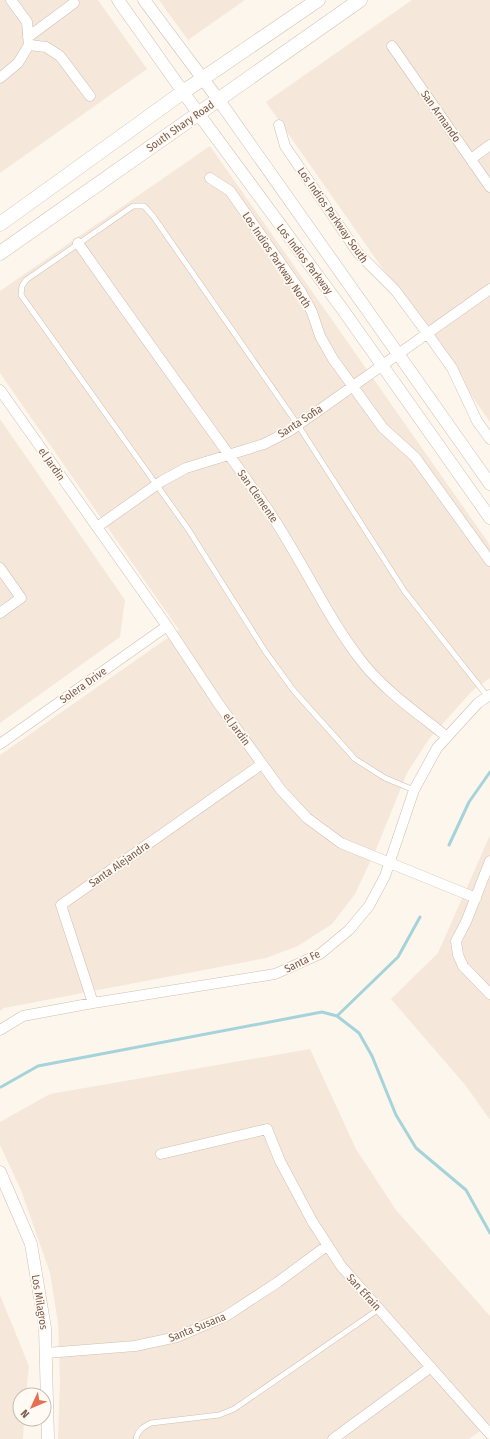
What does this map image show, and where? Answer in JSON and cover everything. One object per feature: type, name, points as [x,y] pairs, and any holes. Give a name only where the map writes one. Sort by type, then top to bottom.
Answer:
[{"type":"main road","points":[[0,224],[183,92],[203,80],[317,0]]},
{"type":"main road","name":"South Shary Road","points":[[0,253],[360,0]]},
{"type":"street","points":[[11,0],[27,22],[28,41]]},
{"type":"street","name":"Los Indios Parkway","points":[[118,0],[198,113],[382,365],[490,518]]},
{"type":"street","name":"Los Indios Parkway","points":[[144,0],[218,99],[490,484]]},
{"type":"street","points":[[0,78],[18,63],[28,41],[74,3]]},
{"type":"street","points":[[28,41],[46,47],[60,56],[90,96]]},
{"type":"street","name":"San Armando","points":[[392,46],[490,187]]},
{"type":"street","name":"Los Indios Parkway South","points":[[279,125],[284,146],[358,253],[395,290],[452,368],[477,421],[490,439]]},
{"type":"street","points":[[471,159],[490,145]]},
{"type":"street","name":"Los Indios Parkway North","points":[[210,178],[230,191],[301,292],[312,312],[320,336],[353,386],[383,428],[415,456],[490,561]]},
{"type":"street","name":"San Clemente","points":[[78,243],[228,453],[283,533],[340,633],[364,664],[396,696],[447,738]]},
{"type":"street","name":"Santa Sofia","points":[[97,527],[157,484],[186,468],[228,453],[264,444],[298,425],[490,289]]},
{"type":"street","name":"el Jardin","points":[[0,390],[167,626],[218,703],[281,790],[307,818],[341,843],[389,864],[476,898]]},
{"type":"street","points":[[0,568],[21,598],[0,614]]},
{"type":"street","name":"Solera Drive","points":[[0,744],[167,626]]},
{"type":"street","name":"Santa Fe","points":[[0,1030],[23,1016],[93,1002],[275,974],[320,954],[349,930],[369,906],[389,864],[414,790],[437,748],[478,703],[489,696]]},
{"type":"street","name":"Santa Alejandra","points":[[93,1002],[61,905],[262,764]]},
{"type":"street","points":[[490,861],[466,922],[456,941],[458,955],[463,966],[490,994]]},
{"type":"street","name":"San Efrain","points":[[161,1154],[267,1129],[294,1187],[341,1266],[490,1434]]},
{"type":"street","name":"Los Milagros","points":[[0,1172],[31,1244],[45,1328],[48,1439]]},
{"type":"street","name":"Santa Susana","points":[[46,1353],[135,1346],[177,1338],[226,1316],[278,1282],[328,1245]]},
{"type":"street","points":[[333,1439],[431,1368]]},
{"type":"lane","points":[[414,790],[385,778],[355,759],[294,691],[264,651],[188,529],[157,484],[21,295],[22,286],[26,280],[133,206],[144,206],[153,216],[298,425],[405,592],[489,696]]},
{"type":"lane","points":[[136,1439],[140,1429],[151,1423],[219,1414],[234,1409],[379,1309]]},
{"type":"shaded area","points":[[0,0],[98,0],[147,69],[0,173]]},
{"type":"shaded area","points":[[159,0],[245,0],[188,40]]},
{"type":"shaded area","points":[[412,0],[490,0],[490,422],[266,102]]},
{"type":"shaded area","points":[[210,146],[490,545],[490,678],[472,691],[429,739],[407,773],[377,847],[355,894],[332,924],[298,946],[266,958],[4,1008],[0,1011],[0,755],[179,630],[0,373],[0,291]]},
{"type":"shaded area","points":[[0,419],[125,600],[120,637],[0,723]]},
{"type":"shaded area","points":[[490,835],[490,1120],[466,1086],[391,999],[438,953]]},
{"type":"shaded area","points":[[310,1049],[356,1149],[396,1210],[490,1316],[490,1424],[469,1439],[58,1439],[60,1380],[58,1323],[50,1273],[21,1190],[0,1145],[0,1122],[50,1094]]},
{"type":"shaded area","points":[[0,1295],[29,1366],[27,1387],[12,1387],[12,1427],[24,1427],[23,1439],[0,1439]]},
{"type":"waterway","points":[[449,845],[469,802],[490,772]]},
{"type":"waterway","points":[[337,1016],[398,957],[420,917]]},
{"type":"waterway","points":[[1,1087],[38,1066],[322,1012],[337,1016],[359,1033],[372,1056],[396,1115],[416,1148],[466,1190],[490,1233]]}]
